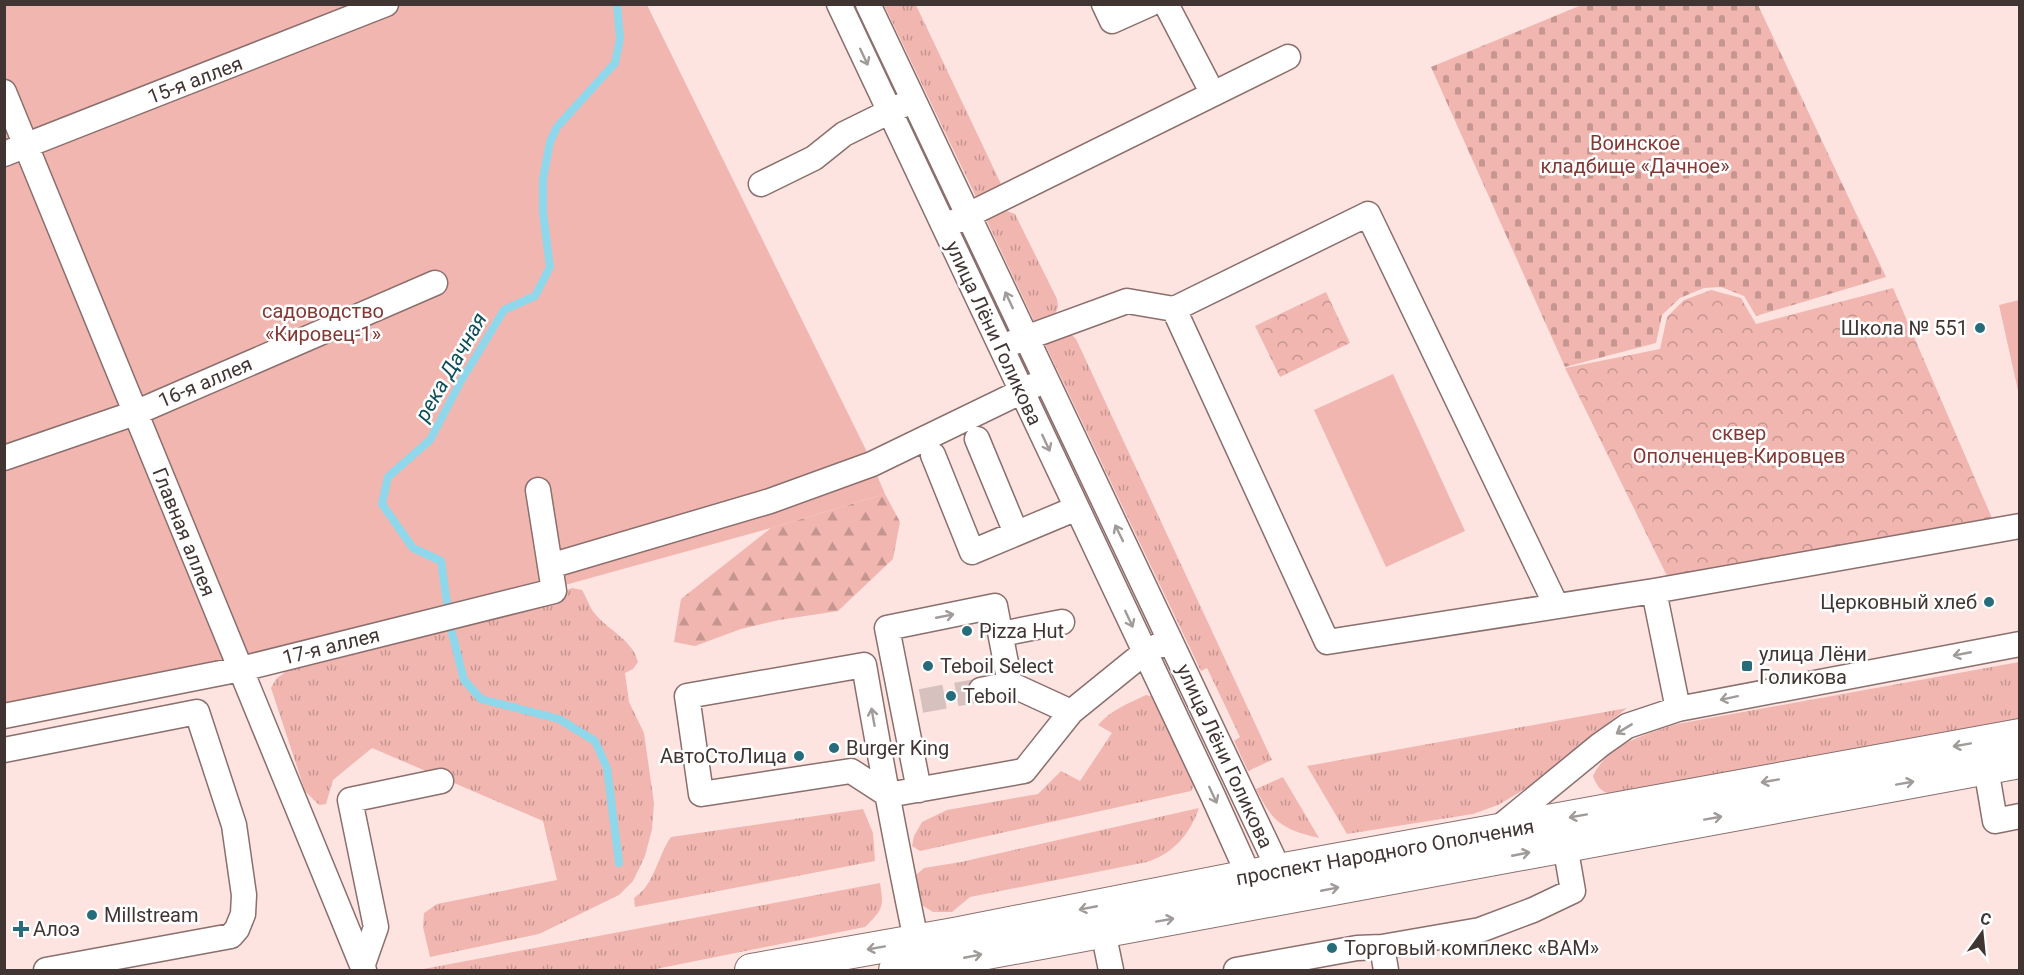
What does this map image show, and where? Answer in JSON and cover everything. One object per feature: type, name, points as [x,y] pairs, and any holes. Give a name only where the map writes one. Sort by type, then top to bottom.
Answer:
[{"type":"main road","name":"проспект Народного Ополчения","points":[[751,970],[1280,870],[2019,735]]},
{"type":"main road","name":"проспект Народного Ополчения","points":[[895,970],[2019,762]]},
{"type":"street","name":"15-я аллея","points":[[16,150],[386,4]]},
{"type":"street","name":"улица Лёни Голикова","points":[[839,4],[1249,876],[1272,901]]},
{"type":"street","name":"улица Лёни Голикова","points":[[868,4],[1280,870],[1272,901]]},
{"type":"street","points":[[1104,4],[1112,21],[1150,4]]},
{"type":"street","points":[[1166,4],[1213,94]]},
{"type":"street","points":[[944,227],[1288,57]]},
{"type":"street","name":"Главная аллея","points":[[4,92],[16,150],[135,412],[364,968]]},
{"type":"street","points":[[760,184],[814,158],[844,134],[913,100]]},
{"type":"street","points":[[1001,348],[1127,301],[1174,309],[1368,214],[1556,605]]},
{"type":"street","name":"16-я аллея","points":[[4,458],[135,412],[435,283]]},
{"type":"street","points":[[1174,309],[1327,642],[1654,591],[2019,526]]},
{"type":"street","points":[[550,566],[770,501],[872,464],[1046,381]]},
{"type":"street","points":[[977,438],[1016,533]]},
{"type":"street","points":[[933,455],[972,552],[1077,508]]},
{"type":"street","name":"17-я аллея","points":[[4,716],[241,669],[554,591],[538,490]]},
{"type":"street","points":[[1654,591],[1678,709]]},
{"type":"street","points":[[919,790],[912,703],[887,627],[995,606],[1010,684]]},
{"type":"street","points":[[1001,634],[1062,622]]},
{"type":"street","points":[[916,940],[888,795],[864,665],[687,696],[701,794],[851,771],[888,795],[1024,771],[1071,712],[1145,652],[1170,640]]},
{"type":"street","points":[[1494,832],[1600,745],[1627,726],[1678,709],[2019,644]]},
{"type":"street","points":[[981,690],[1010,684],[1071,712]]},
{"type":"street","points":[[4,750],[196,712],[234,825],[244,895],[243,914],[237,929],[231,936],[94,966],[46,970]]},
{"type":"street","points":[[1986,768],[1995,821],[2019,816]]},
{"type":"street","points":[[364,968],[376,927],[350,800],[441,781]]},
{"type":"street","points":[[1236,970],[1357,948],[1384,959],[1480,930],[1533,910],[1573,891],[1565,846]]},
{"type":"street","points":[[1103,931],[1111,970]]},
{"type":"green space","name":"Воинское кладбище «Дачное»","points":[[1584,4],[1758,5],[1886,277],[1756,316],[1744,296],[1721,287],[1704,288],[1680,298],[1662,315],[1656,343],[1565,367],[1431,67]]},
{"type":"green space","name":"садоводство «Кировец-1»","points":[[4,5],[647,5],[867,452],[885,494],[771,528],[222,680],[5,726]]},
{"type":"green space","points":[[884,5],[916,5],[1001,184],[976,197]]},
{"type":"green space","points":[[1004,210],[1015,214],[1057,299],[1058,307],[1055,314],[1035,323],[986,219]]},
{"type":"green space","name":"сквер Ополченцев-Кировцев","points":[[1893,288],[1995,525],[1669,580],[1565,368],[1660,349],[1667,317],[1684,300],[1711,290],[1741,298],[1756,324]]},
{"type":"green space","points":[[1326,292],[1350,343],[1280,377],[1255,326]]},
{"type":"green space","points":[[2020,300],[2019,395],[1999,305]]},
{"type":"green space","points":[[1071,334],[1076,339],[1272,760],[1248,771],[1234,741],[1240,737],[1207,668],[1201,671],[1043,340]]},
{"type":"green space","points":[[1393,374],[1465,531],[1386,567],[1314,410]]},
{"type":"green space","points":[[885,494],[900,522],[893,559],[838,611],[779,620],[741,629],[695,646],[674,642],[681,599],[771,528]]},
{"type":"green space","points":[[572,588],[582,590],[594,613],[626,642],[638,662],[633,669],[625,673],[629,702],[644,733],[654,803],[652,829],[645,856],[633,881],[619,895],[539,934],[430,957],[423,927],[424,913],[437,904],[557,880],[543,821],[372,748],[333,780],[326,804],[319,805],[305,791],[271,688],[276,679],[293,666],[554,595]]},
{"type":"green space","points":[[2019,662],[2019,721],[1624,794],[1604,792],[1593,776],[1608,756],[1618,748],[1641,736],[1677,724]]},
{"type":"green space","points":[[1146,695],[1155,697],[1195,784],[1191,791],[920,851],[912,846],[914,836],[922,822],[947,810],[1038,794],[1061,771],[1080,781],[1112,733],[1098,725],[1114,711]]},
{"type":"green space","points":[[1627,708],[1525,789],[1498,805],[1473,814],[1347,834],[1307,766]]},
{"type":"green space","points":[[1283,777],[1319,838],[1287,828],[1274,817],[1262,800],[1256,789]]},
{"type":"green space","points":[[1199,808],[1191,826],[1180,841],[1173,848],[1147,862],[970,897],[952,912],[933,912],[920,904],[915,876],[924,868],[961,862]]},
{"type":"green space","points":[[863,809],[873,833],[875,861],[635,907],[634,898],[647,885],[671,837]]},
{"type":"green space","points":[[880,883],[881,908],[865,927],[651,970],[418,970]]},
{"type":"waterway","name":"река Дачная","points":[[447,603],[441,561],[413,548],[382,504],[388,477],[430,440],[461,381],[504,310],[535,296],[550,267],[543,213],[543,179],[550,142],[557,127],[615,63],[620,39],[617,4]]},
{"type":"waterway","name":"река Дачная","points":[[451,629],[464,680],[481,699],[559,719],[595,741],[607,768],[619,863]]},
{"type":"tunnel","points":[[921,701],[981,690]]},
{"type":"place","name":"Школа № 551","points":[[1980,328]]},
{"type":"place","name":"Церковный хлеб","points":[[1989,602]]},
{"type":"place","name":"Pizza Hut","points":[[967,631]]},
{"type":"place","name":"Teboil Select","points":[[928,666]]},
{"type":"place","name":"улица Лёни Голикова","points":[[1747,666]]},
{"type":"place","name":"Teboil","points":[[951,696]]},
{"type":"place","name":"Burger King","points":[[834,748]]},
{"type":"place","name":"АвтоСтоЛица","points":[[799,756]]},
{"type":"place","name":"Millstream","points":[[92,915]]},
{"type":"place","name":"Алоэ","points":[[21,929]]},
{"type":"place","name":"Торговый комплекс «ВАМ»","points":[[1332,948]]}]
